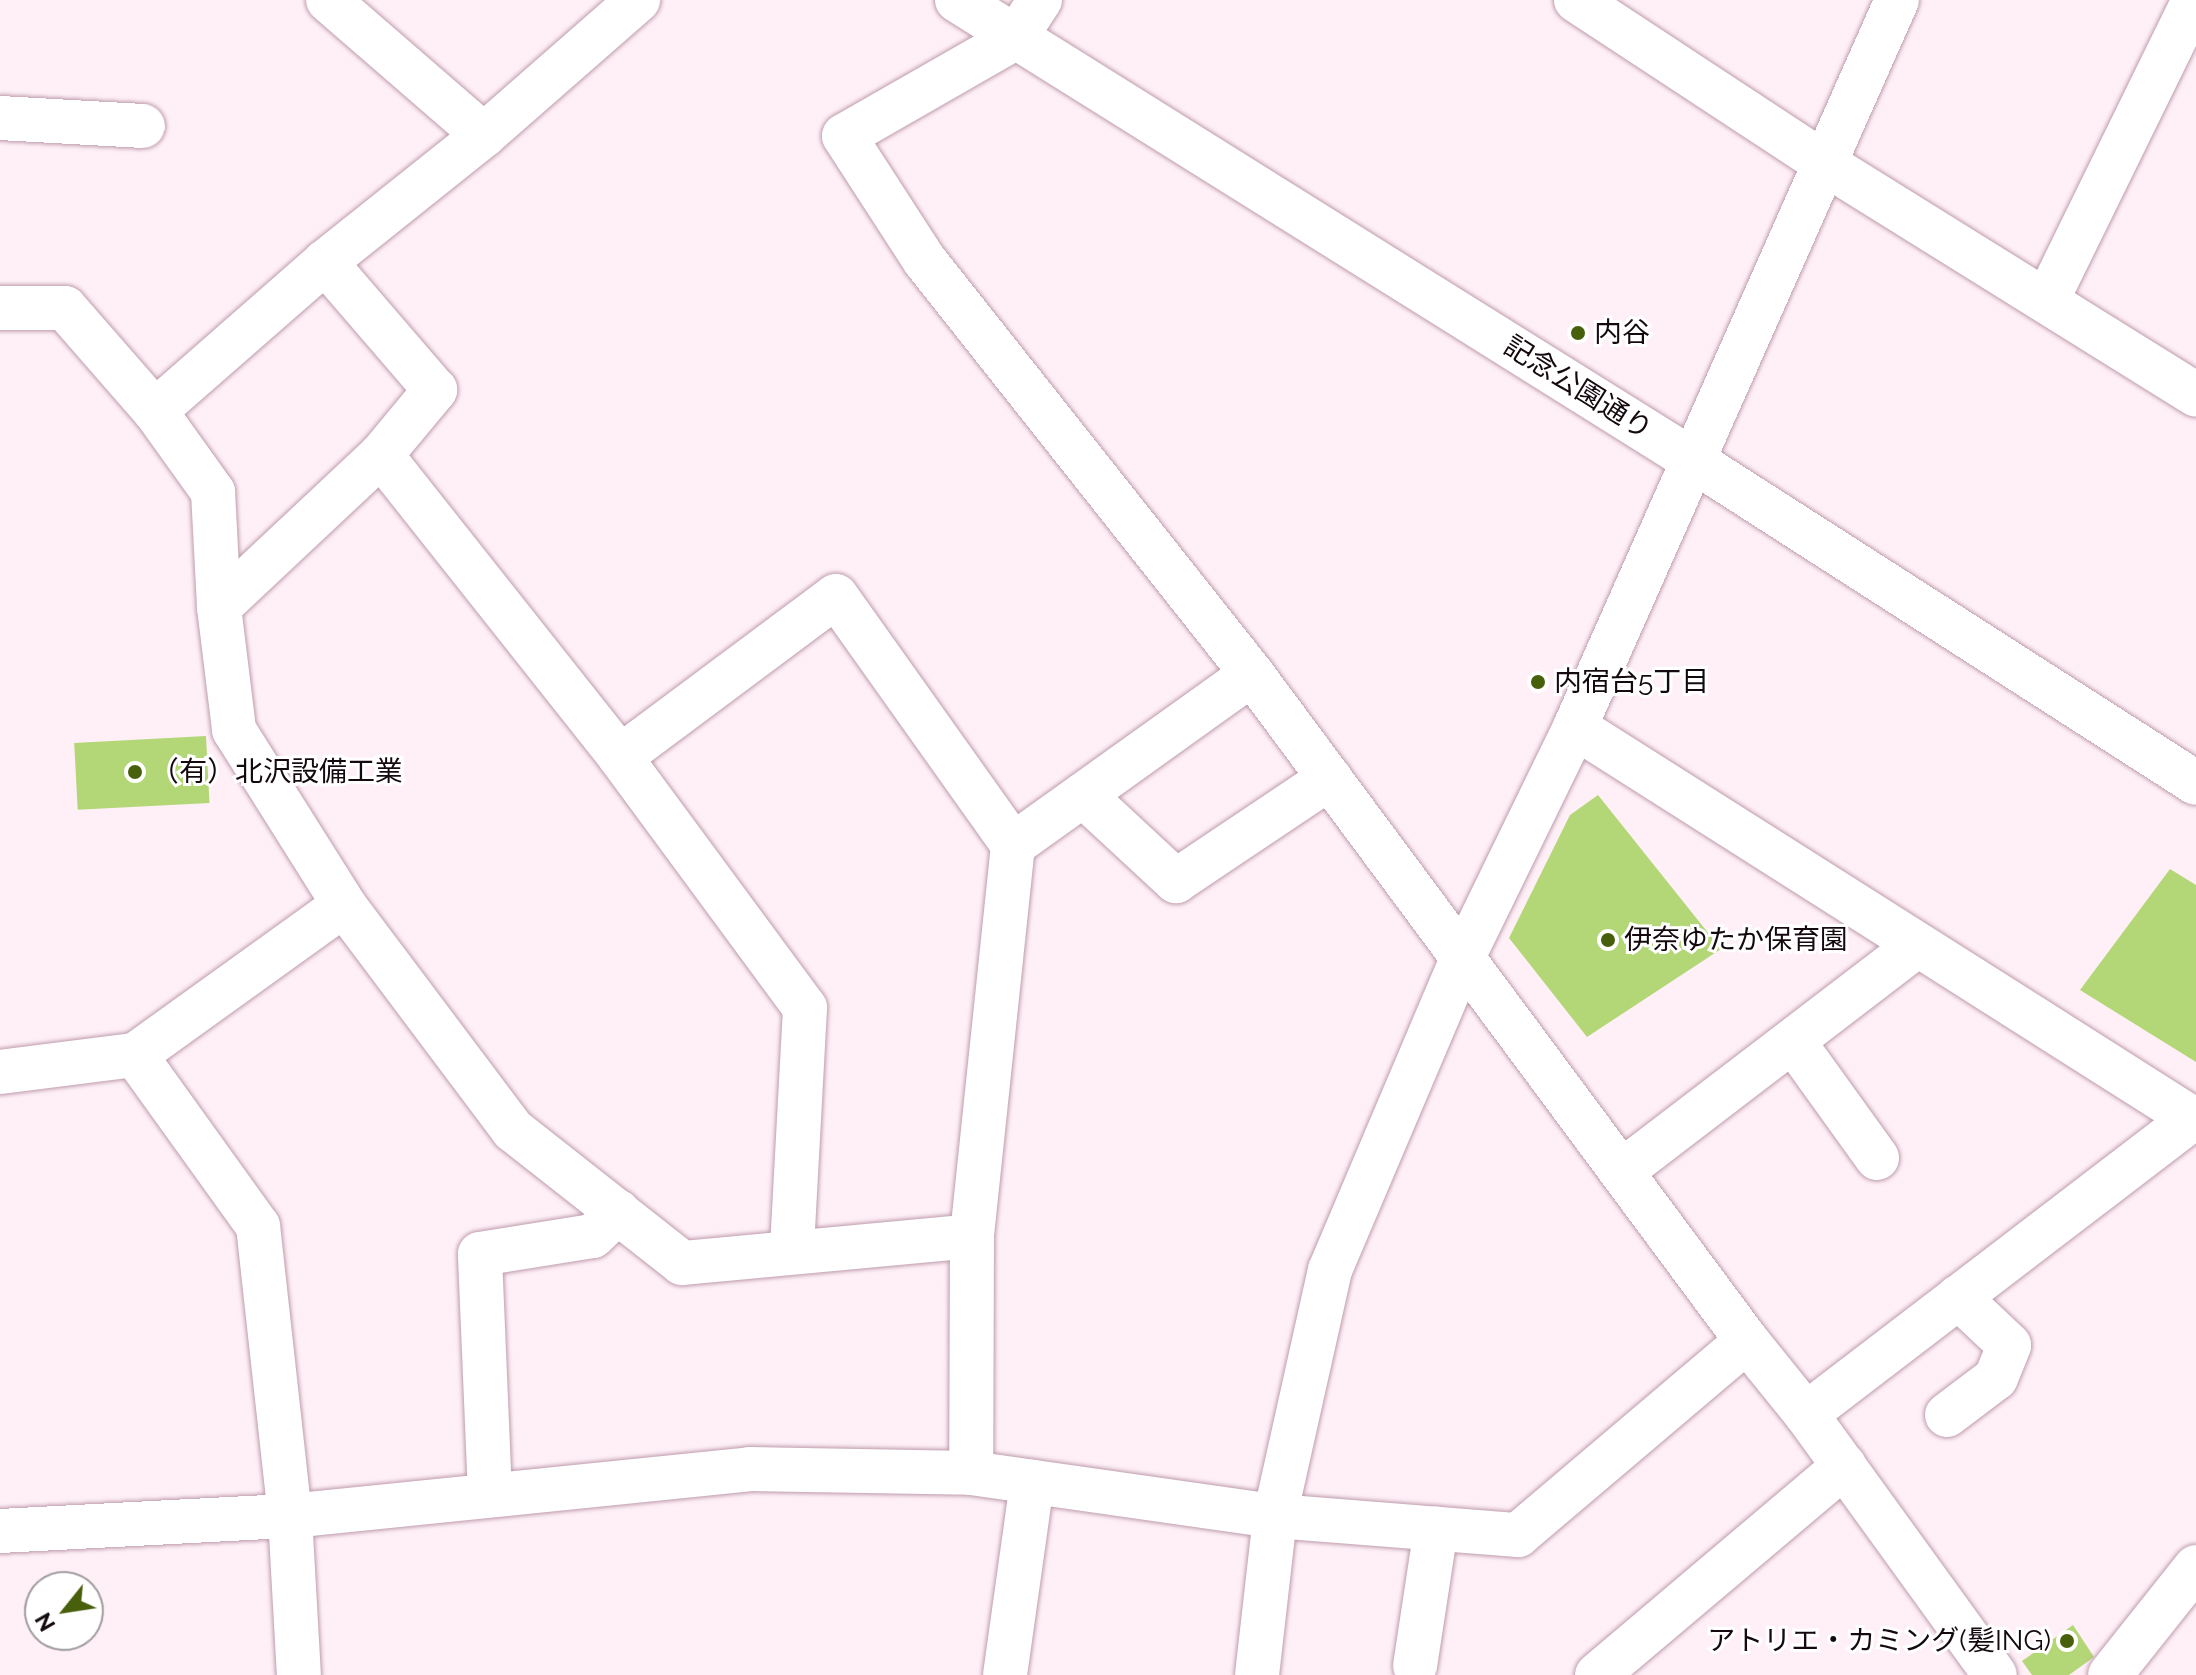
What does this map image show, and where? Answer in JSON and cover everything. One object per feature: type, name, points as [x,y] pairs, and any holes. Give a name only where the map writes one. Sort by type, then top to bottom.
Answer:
[{"type":"street","points":[[328,0],[484,135]]},
{"type":"street","points":[[155,411],[325,262],[484,135],[638,0]]},
{"type":"street","name":"記念公園通り","points":[[957,0],[1694,461],[2196,783]]},
{"type":"street","points":[[1040,0],[1015,38],[844,136],[925,261],[1252,674],[1464,955],[1747,1341],[1806,1414],[1995,1675]]},
{"type":"street","points":[[1576,0],[1824,163],[2196,395]]},
{"type":"street","points":[[1257,1675],[1275,1516],[1330,1270],[1464,955],[1575,727],[1897,0]]},
{"type":"street","points":[[2047,300],[2194,0]]},
{"type":"street","points":[[0,118],[143,126]]},
{"type":"street","points":[[219,607],[381,455],[435,390],[325,262]]},
{"type":"street","points":[[0,308],[65,308],[155,411],[213,492],[219,607],[234,730],[344,905],[513,1130],[682,1263],[792,1250],[972,1236]]},
{"type":"street","points":[[381,455],[620,757],[805,1008],[792,1250]]},
{"type":"street","points":[[620,757],[836,596],[1013,845],[972,1236],[971,1473]]},
{"type":"street","points":[[1013,845],[1252,674]]},
{"type":"street","points":[[1575,727],[2194,1120],[1806,1414]]},
{"type":"street","points":[[1083,795],[1176,881],[1330,778]]},
{"type":"street","points":[[0,1072],[135,1055],[344,905]]},
{"type":"street","points":[[1622,1171],[1918,945]]},
{"type":"street","points":[[1793,1041],[1877,1158]]},
{"type":"street","points":[[135,1055],[258,1226],[290,1516],[299,1675]]},
{"type":"street","points":[[490,1495],[480,1254],[593,1236],[618,1212]]},
{"type":"street","points":[[1947,1415],[1996,1378],[2009,1345],[1958,1297]]},
{"type":"street","points":[[0,1531],[290,1516],[749,1469],[971,1473],[1275,1516],[1518,1535],[1747,1341]]},
{"type":"street","points":[[1597,1675],[1844,1466]]},
{"type":"street","points":[[1005,1675],[1032,1482]]},
{"type":"street","points":[[1415,1666],[1436,1529]]},
{"type":"street","points":[[2110,1675],[2196,1567]]},
{"type":"building","points":[[206,736],[210,803],[78,810],[74,743]]},
{"type":"building","points":[[1598,795],[1721,949],[1587,1037],[1509,938],[1570,815]]},
{"type":"building","points":[[2170,869],[2196,885],[2196,1062],[2080,990]]},
{"type":"building","name":"アトリエ・カミング(髪ING)","points":[[2073,1625],[2094,1657],[2069,1675],[2032,1675],[2022,1661]]},
{"type":"place","name":"内谷","points":[[1578,333]]},
{"type":"place","name":"内宿台5丁目","points":[[1538,682]]},
{"type":"place","name":"（有）北沢設備工業","points":[[135,772]]},
{"type":"place","name":"伊奈ゆたか保育園","points":[[1608,940]]},
{"type":"place","name":"アトリエ・カミング(髪ING)","points":[[2067,1641]]}]
